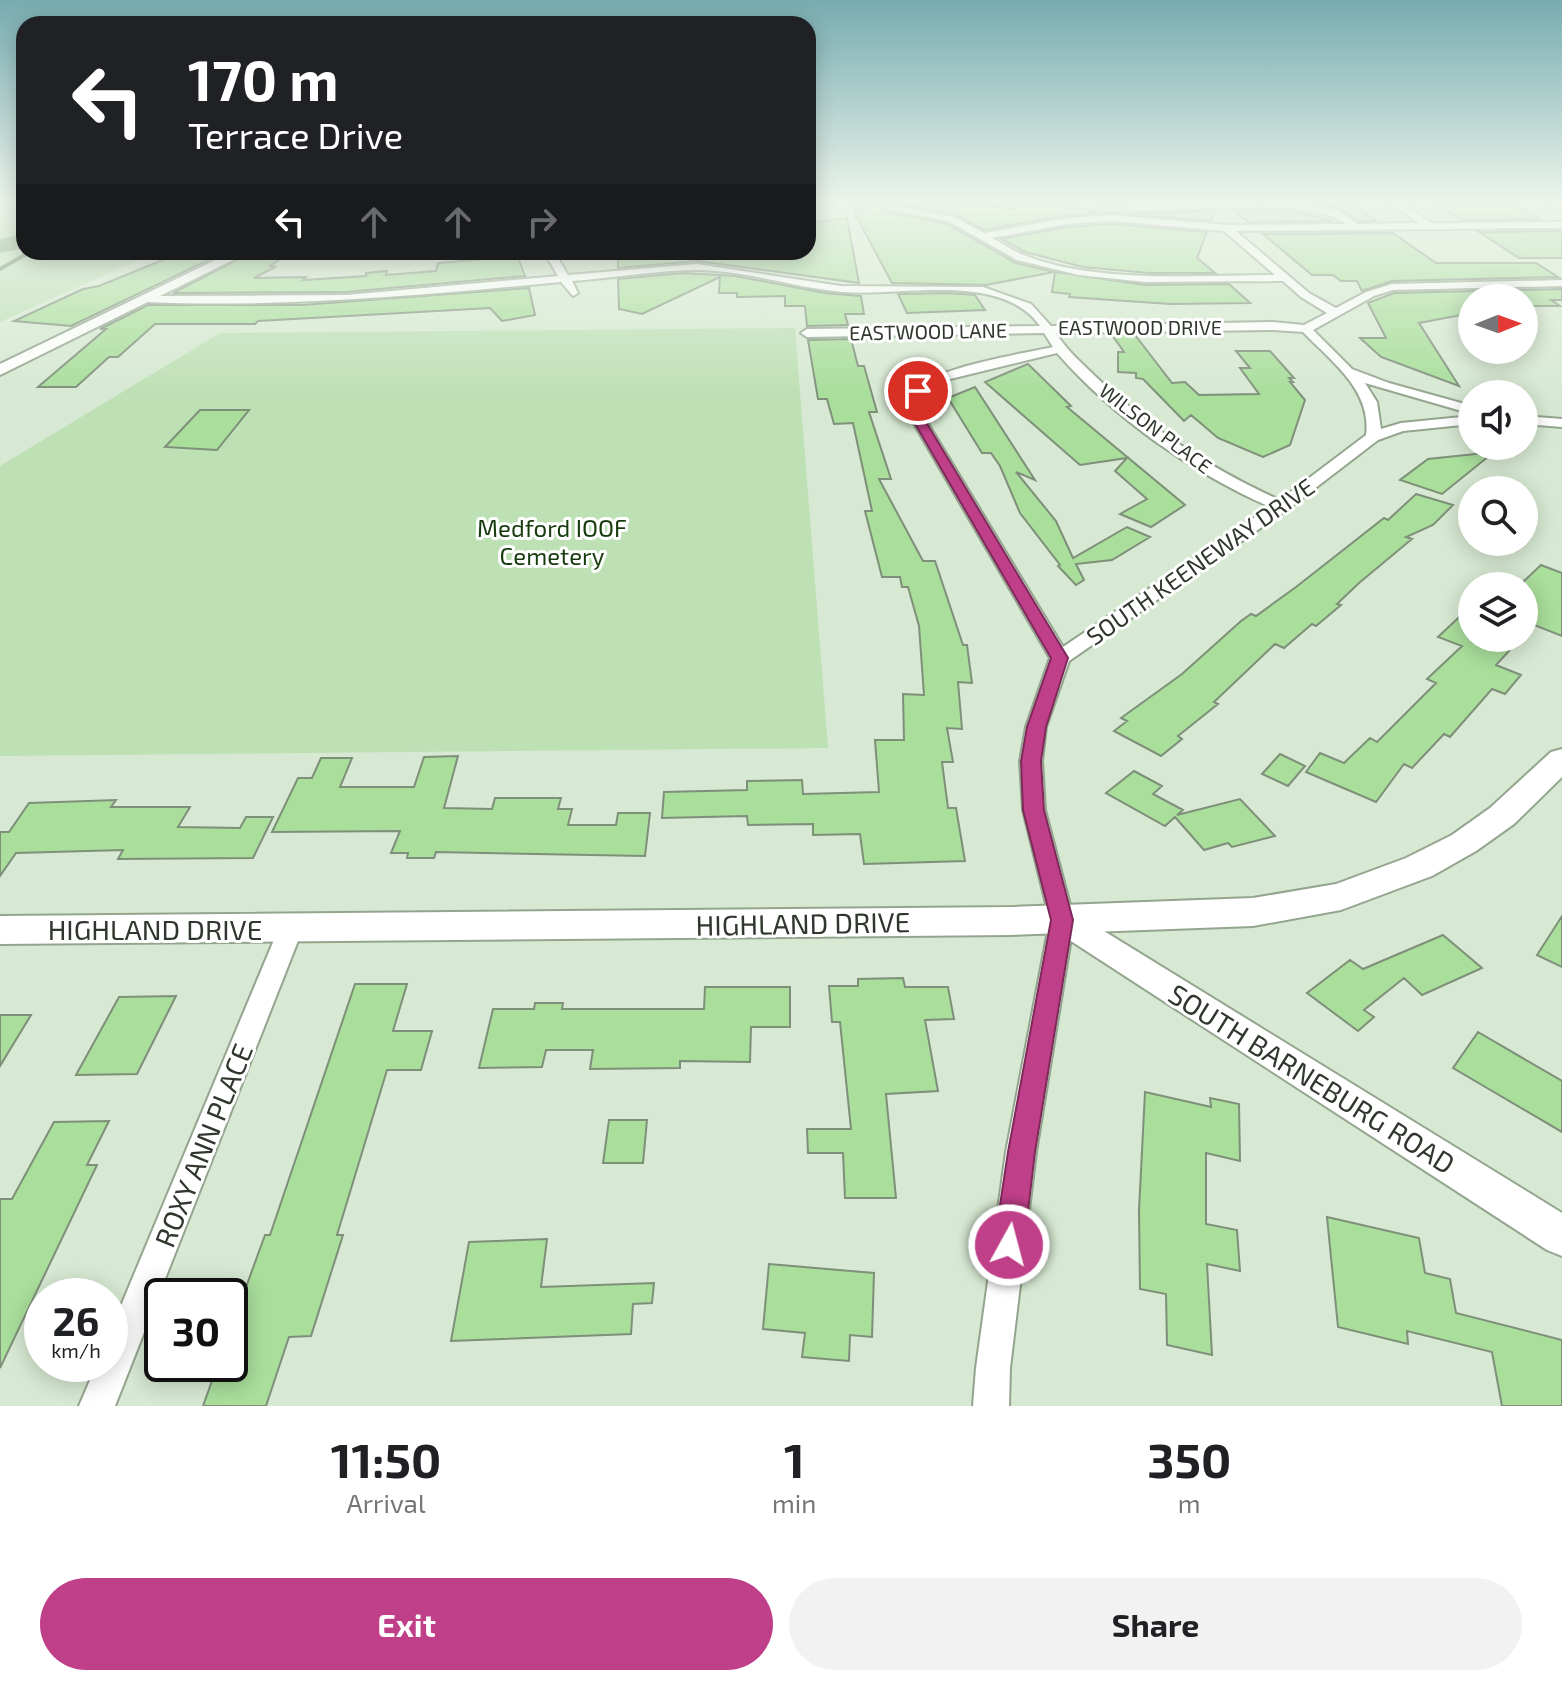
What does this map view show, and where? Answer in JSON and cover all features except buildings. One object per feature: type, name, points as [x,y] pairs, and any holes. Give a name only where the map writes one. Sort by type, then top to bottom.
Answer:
[{"type":"main road","name":"HIGHLAND DRIVE","points":[[0,930],[1062,920],[1253,912],[1315,903],[1369,888],[1419,867],[1474,836],[1516,804],[1562,759]]},
{"type":"street","points":[[0,370],[214,266]]},
{"type":"street","points":[[557,266],[573,293]]},
{"type":"street","points":[[730,269],[732,266]]},
{"type":"street","points":[[1053,266],[1079,272],[1145,279],[1285,278]]},
{"type":"street","points":[[1271,266],[1305,295],[1334,312]]},
{"type":"street","name":"EASTWOOD DRIVE","points":[[146,299],[346,298],[667,268],[730,269],[840,289],[960,289],[991,294],[1027,306],[1048,328],[1273,326],[1306,329]]},
{"type":"street","points":[[1458,421],[1401,427],[1373,437],[1376,419],[1362,386],[1306,329],[1370,294],[1392,287],[1562,283]]},
{"type":"street","name":"EASTWOOD LANE","points":[[807,333],[1048,328]]},
{"type":"street","name":"WILSON PLACE","points":[[1048,328],[1060,349],[1123,408],[1157,434],[1226,480],[1282,506]]},
{"type":"street","points":[[1060,349],[934,380],[918,391],[913,404],[920,422],[1060,658]]},
{"type":"street","points":[[1348,372],[1384,386],[1458,406]]},
{"type":"street","points":[[1538,421],[1562,423]]},
{"type":"street","name":"SOUTH KEENEWAY DRIVE","points":[[991,1406],[993,1368],[1021,1152],[1062,920],[1034,810],[1031,761],[1036,727],[1060,658],[1282,506],[1373,437]]},
{"type":"street","name":"SOUTH BARNEBURG ROAD","points":[[1062,920],[1562,1236]]},
{"type":"street","name":"ROXY ANN PLACE","points":[[97,1406],[291,928]]},
{"type":"green space","points":[[0,266],[126,266],[0,322]]},
{"type":"green space","name":"Medford IOOF Cemetery","points":[[795,328],[828,748],[0,756],[0,466],[220,333]]},
{"type":"waterway","points":[[0,269],[6,266]]},
{"type":"route","points":[[918,391],[913,404],[920,422],[1060,658],[1036,727],[1031,761],[1034,810],[1062,920],[1021,1152],[1009,1245]]}]
